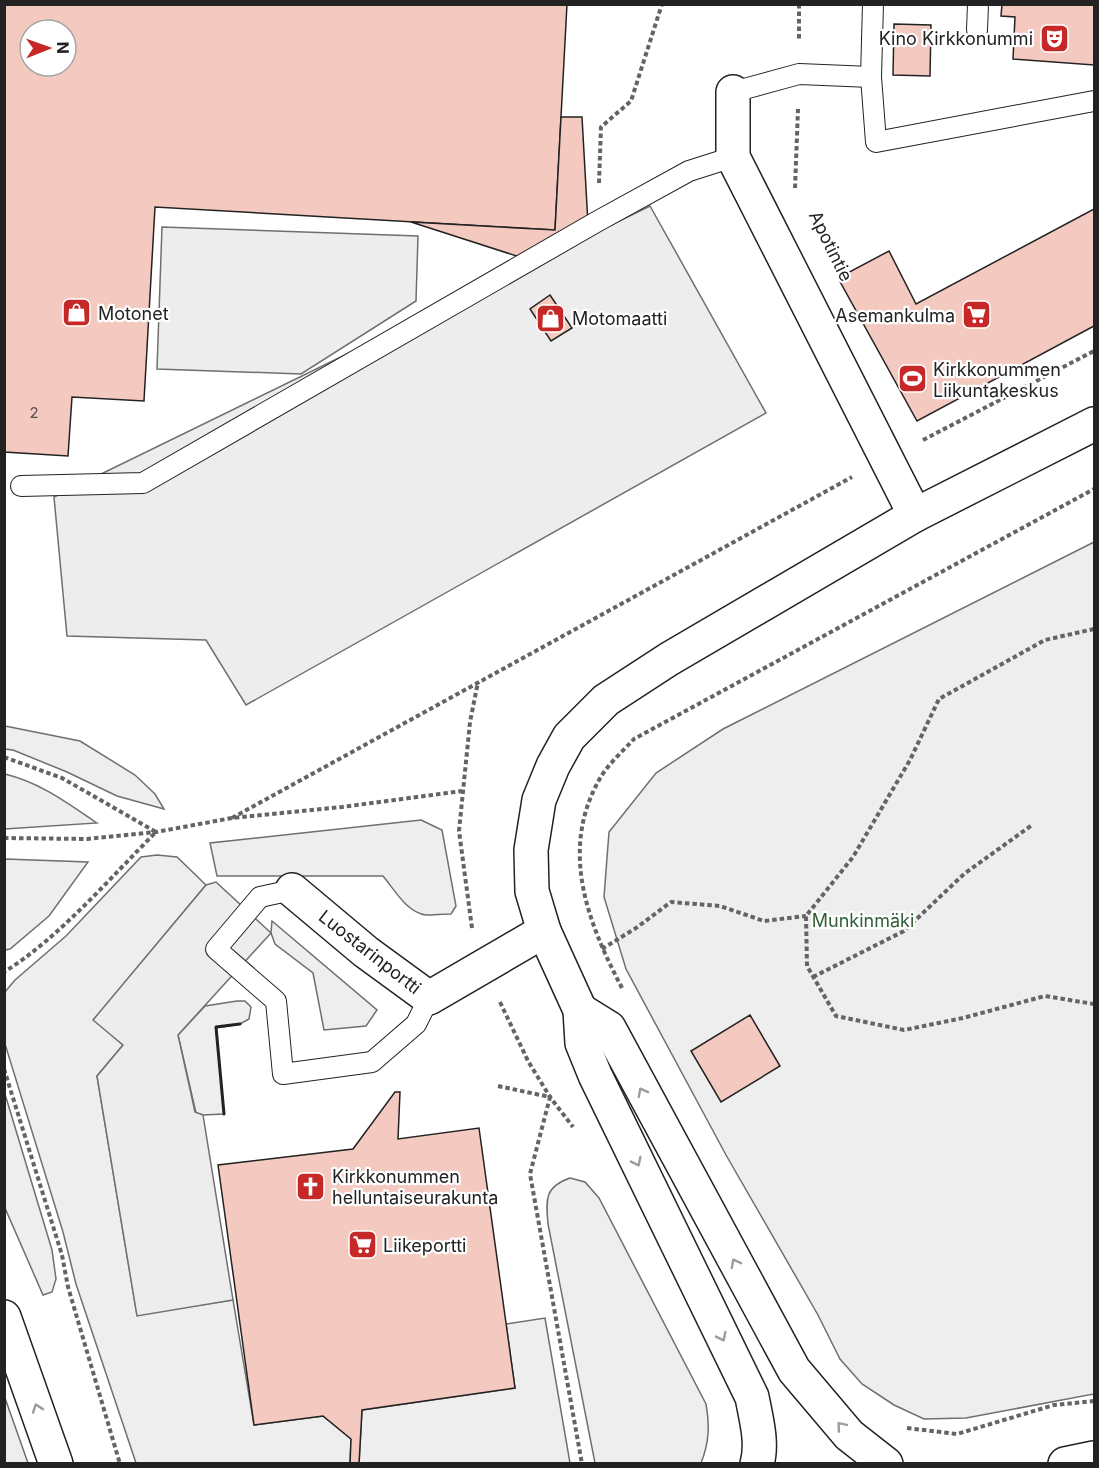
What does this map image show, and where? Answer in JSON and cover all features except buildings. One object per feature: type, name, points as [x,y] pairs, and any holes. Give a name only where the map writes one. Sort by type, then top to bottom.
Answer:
[{"type":"main road","points":[[733,92],[734,157],[915,515]]},
{"type":"main road","points":[[757,1464],[758,1432],[752,1397],[595,1075],[582,1043],[580,1010],[544,932],[532,891],[531,850],[539,800],[553,766],[569,737],[606,700],[660,665],[915,515],[1095,424]]},
{"type":"main road","name":"Luostarinportti","points":[[292,890],[366,952],[429,998],[544,932]]},
{"type":"main road","points":[[580,1010],[609,1028],[794,1370],[849,1436],[885,1464]]},
{"type":"main road","points":[[4,1317],[56,1464]]},
{"type":"main road","points":[[1065,1464],[1095,1458]]},
{"type":"lane","points":[[873,4],[871,77],[876,142],[1095,101]]},
{"type":"lane","points":[[977,30],[978,4]]},
{"type":"lane","points":[[733,92],[799,74],[871,77]]},
{"type":"lane","points":[[21,486],[143,483],[598,221],[689,171],[734,157]]},
{"type":"lane","points":[[292,890],[260,897],[216,949],[276,1001],[284,1074],[372,1062],[416,1024],[429,998]]},
{"type":"path","points":[[598,221],[601,127],[631,101],[662,4]]},
{"type":"path","points":[[795,191],[799,4]]},
{"type":"path","points":[[232,818],[886,459],[1095,351]]},
{"type":"path","points":[[919,433],[925,439]]},
{"type":"path","points":[[624,991],[602,949],[587,910],[579,860],[585,811],[599,780],[634,739],[1095,489]]},
{"type":"path","points":[[1095,629],[1045,640],[939,699],[910,760],[854,857],[807,916],[807,966],[836,1016],[904,1030],[963,1018],[1045,996],[1095,1004]]},
{"type":"path","points":[[474,935],[459,831],[470,722],[478,682]]},
{"type":"path","points":[[4,757],[62,778],[156,832]]},
{"type":"path","points":[[4,838],[87,839],[156,832],[232,818],[342,807],[462,791]]},
{"type":"path","points":[[813,977],[904,931],[964,874],[1032,825]]},
{"type":"path","points":[[4,972],[65,922],[156,832]]},
{"type":"path","points":[[602,949],[671,902],[720,906],[764,921],[807,916]]},
{"type":"path","points":[[4,1069],[62,1255],[68,1287],[120,1464]]},
{"type":"path","points":[[498,1086],[550,1097],[530,1174],[582,1464]]},
{"type":"path","points":[[906,1428],[957,1434],[1054,1405],[1095,1401]]},
{"type":"green space","name":"Munkinmäki","points":[[1094,542],[1094,1394],[966,1418],[924,1419],[894,1405],[862,1384],[840,1359],[818,1315],[726,1155],[626,969],[604,897],[609,832],[656,773],[723,729]]},
{"type":"green space","points":[[5,726],[80,741],[135,775],[155,794],[164,809],[117,796],[67,772],[13,750],[5,749]]},
{"type":"green space","points":[[5,774],[42,788],[97,823],[5,829]]},
{"type":"green space","points":[[421,820],[442,830],[456,906],[451,914],[426,915],[413,910],[383,876],[217,876],[210,843]]},
{"type":"green space","points":[[157,855],[177,857],[206,885],[94,1020],[123,1045],[97,1076],[137,1315],[233,1300],[254,1425],[323,1416],[351,1439],[350,1463],[136,1463],[76,1284],[63,1232],[5,1044],[4,993],[15,980],[66,936],[141,857]]},
{"type":"green space","points":[[5,859],[88,862],[49,916],[10,949],[5,950]]},
{"type":"green space","points":[[272,921],[377,1010],[366,1026],[324,1030],[313,973],[275,944],[271,933]]},
{"type":"green space","points":[[245,1001],[251,1007],[249,1019],[240,1024],[216,1028],[224,1114],[196,1113],[178,1035],[205,1006]]},
{"type":"green space","points":[[5,1094],[52,1250],[56,1279],[52,1292],[43,1295],[5,1208]]},
{"type":"green space","points":[[570,1178],[585,1182],[599,1198],[706,1404],[708,1434],[701,1463],[595,1463],[548,1224],[548,1195],[555,1186]]},
{"type":"green space","points":[[545,1318],[570,1463],[359,1464],[362,1410],[515,1388],[506,1324]]},
{"type":"green space","points":[[5,1398],[28,1463],[5,1463]]},
{"type":"shaded area","points":[[650,206],[766,413],[246,705],[206,640],[67,636],[54,497]]},
{"type":"shaded area","points":[[162,227],[418,236],[416,301],[301,374],[157,369]]},
{"type":"shaded area","points":[[216,882],[271,933],[178,1035],[195,1112],[203,1115],[233,1300],[137,1316],[97,1076],[123,1045],[93,1020],[206,885]]},
{"type":"wall","points":[[224,1114],[216,1027],[240,1024]]},
{"type":"place","name":"Kino Kirkkonummi","points":[[1054,38]]},
{"type":"place","name":"Motonet","points":[[77,313]]},
{"type":"place","name":"Asemankulma","points":[[976,315]]},
{"type":"place","name":"Motomaatti","points":[[551,318]]},
{"type":"place","name":"Kirkkonummen Liikuntakeskus","points":[[912,379]]},
{"type":"place","name":"Kirkkonummen helluntaiseurakunta","points":[[311,1186]]},
{"type":"place","name":"Liikeportti","points":[[362,1245]]}]
